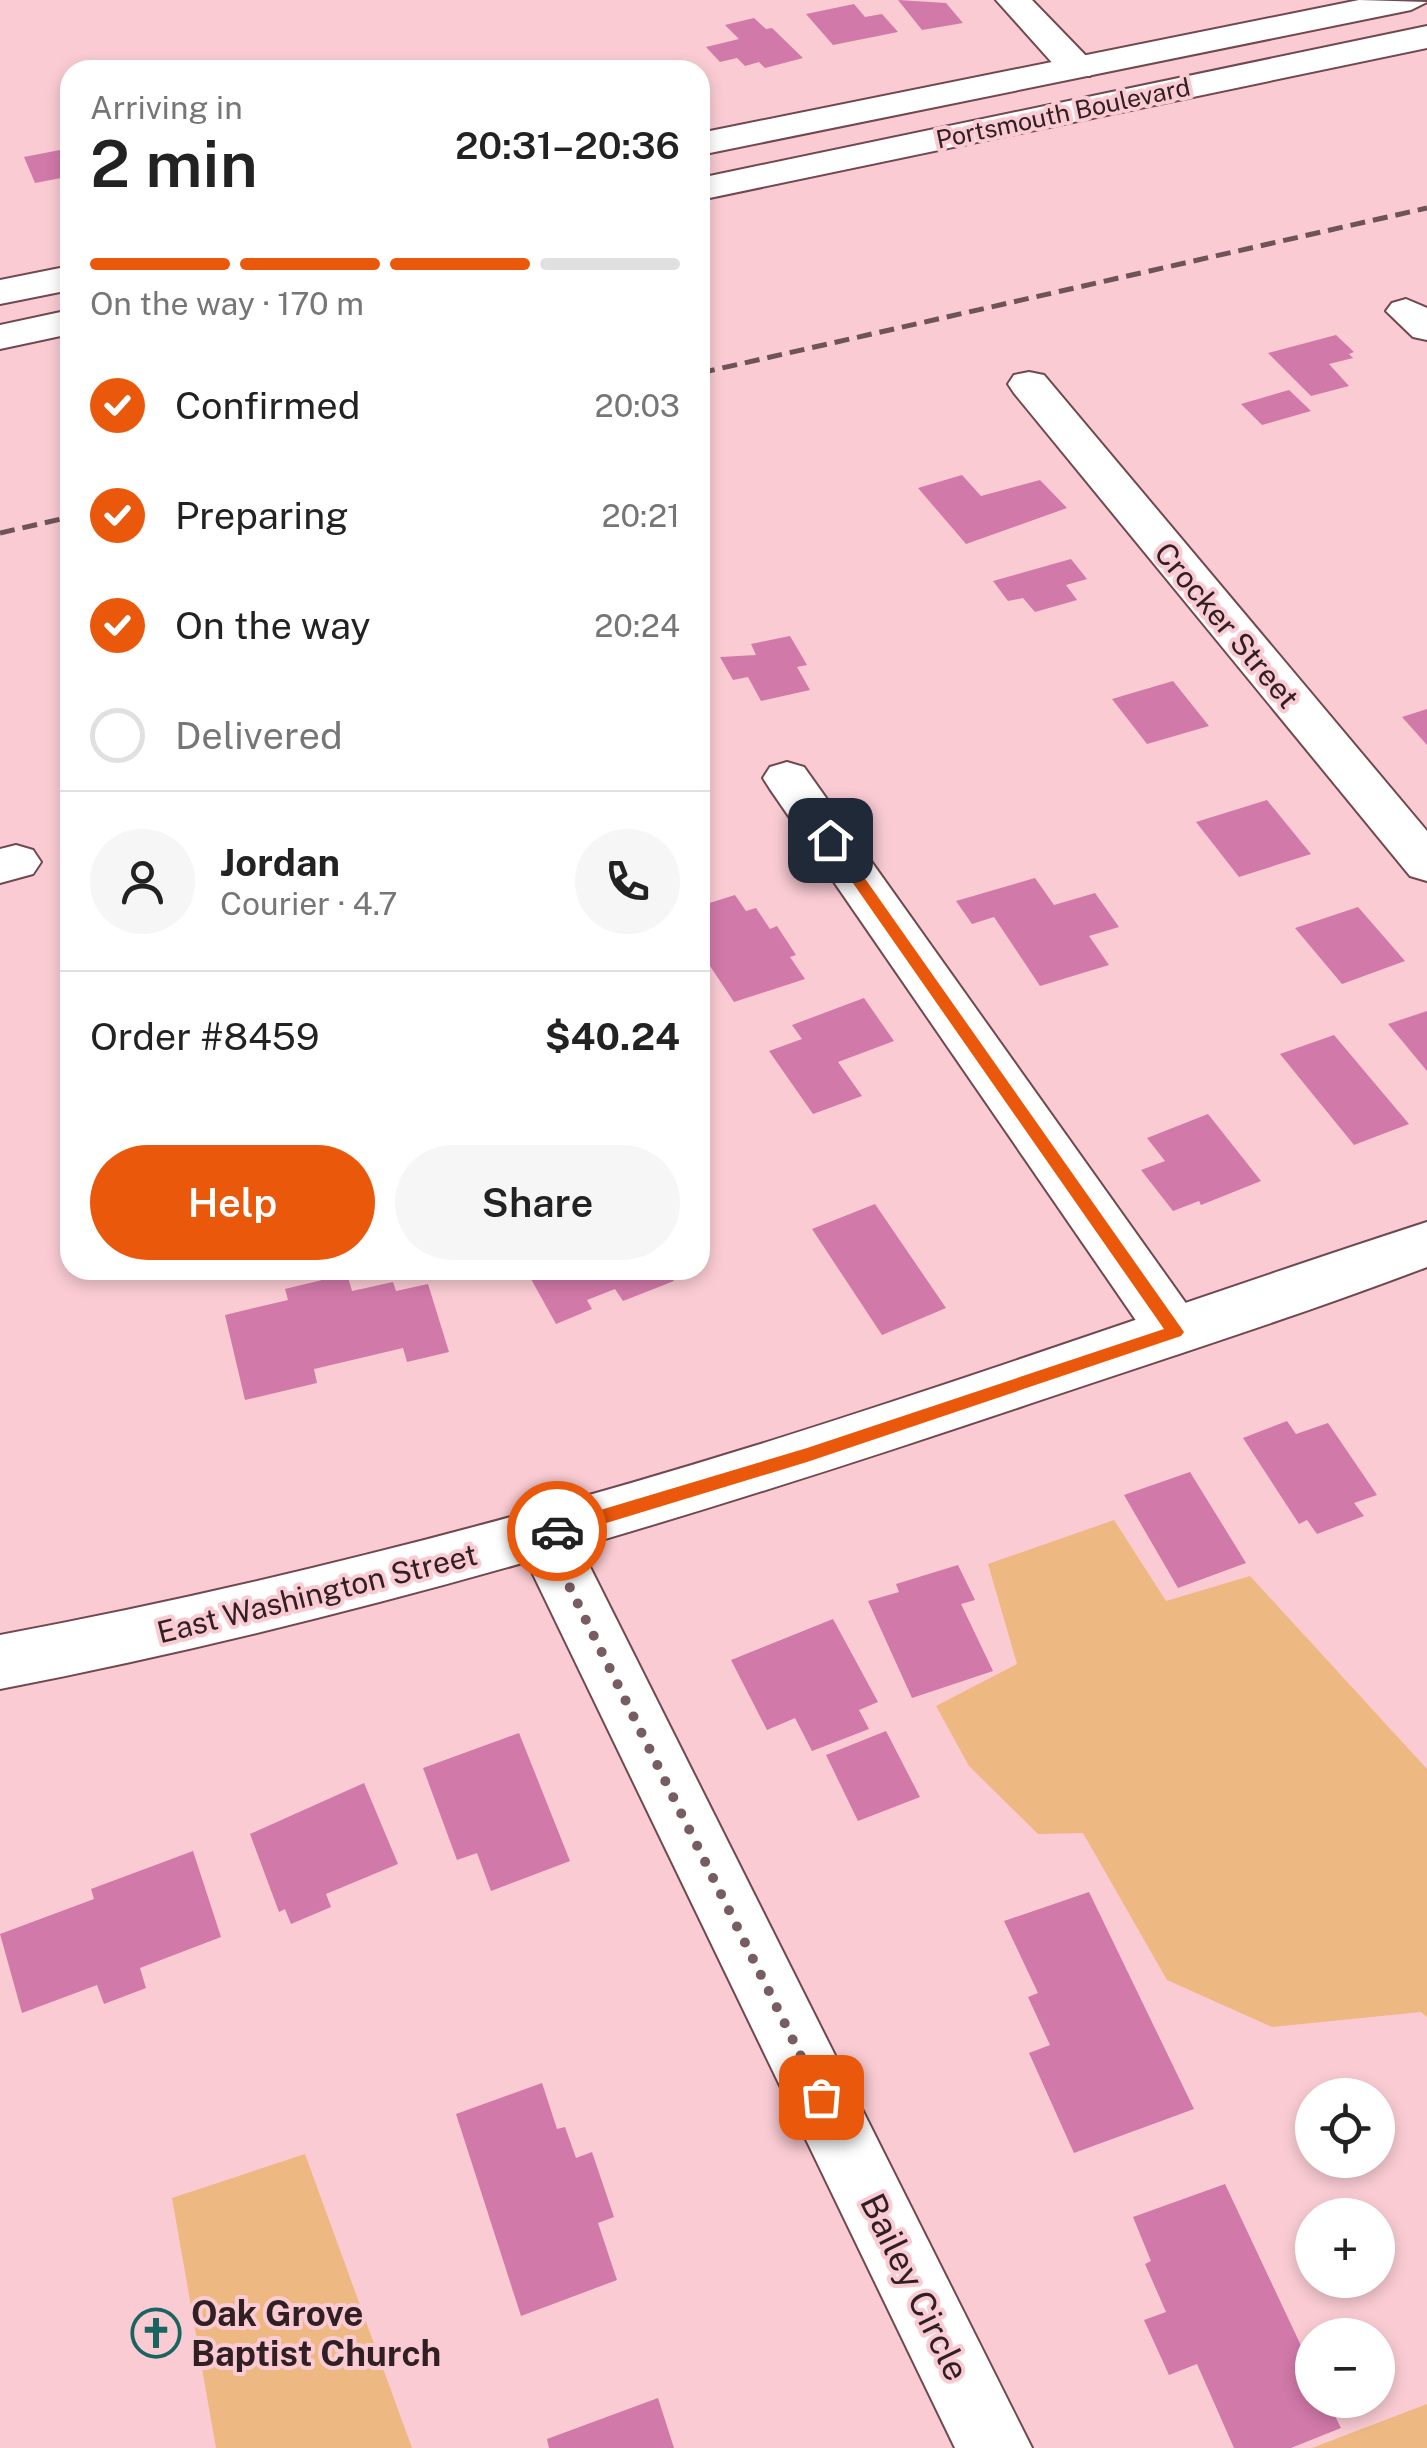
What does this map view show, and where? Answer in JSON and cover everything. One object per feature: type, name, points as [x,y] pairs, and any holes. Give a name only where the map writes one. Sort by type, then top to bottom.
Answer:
[{"type":"main road","points":[[1012,0],[1089,108]]},
{"type":"main road","name":"Portsmouth Boulevard","points":[[710,142],[1410,0]]},
{"type":"main road","name":"Portsmouth Boulevard","points":[[710,187],[1427,37]]},
{"type":"main road","points":[[0,292],[60,280]]},
{"type":"main road","points":[[0,337],[60,324]]},
{"type":"main road","name":"Crocker Street","points":[[1028,384],[1427,864]]},
{"type":"main road","points":[[787,778],[1176,1332]]},
{"type":"main road","name":"East Washington Street","points":[[0,1662],[153,1635],[326,1595],[544,1535],[807,1455],[1427,1244]]},
{"type":"main road","name":"Bailey Circle","points":[[544,1535],[994,2448]]},
{"type":"shaded area","points":[[1114,1520],[1166,1601],[1250,1576],[1427,1769],[1427,2017],[1421,2012],[1272,2027],[1167,1980],[1083,1833],[1038,1834],[969,1766],[936,1706],[1017,1664],[988,1564]]},
{"type":"shaded area","points":[[305,2154],[412,2448],[216,2448],[172,2198]]},
{"type":"shaded area","points":[[1427,2404],[1427,2448],[1312,2448],[1395,2418]]},
{"type":"building","points":[[898,0],[946,3],[963,23],[922,30]]},
{"type":"building","points":[[854,4],[865,17],[882,14],[898,32],[833,45],[806,14]]},
{"type":"building","points":[[754,18],[766,29],[772,28],[803,58],[765,68],[759,62],[745,66],[737,58],[720,62],[706,47],[739,39],[725,25]]},
{"type":"building","points":[[60,150],[60,178],[35,183],[24,157]]},
{"type":"building","points":[[1336,335],[1354,352],[1349,354],[1353,358],[1329,364],[1349,386],[1311,396],[1268,353]]},
{"type":"building","points":[[1289,390],[1311,411],[1262,425],[1241,404]]},
{"type":"building","points":[[962,475],[981,496],[1040,480],[1067,508],[966,544],[918,488]]},
{"type":"building","points":[[1071,559],[1087,579],[1066,585],[1077,600],[1035,612],[1023,598],[1008,601],[993,581]]},
{"type":"building","points":[[790,636],[807,665],[797,667],[810,690],[761,701],[748,677],[733,680],[720,657],[756,655],[751,644]]},
{"type":"building","points":[[1173,681],[1209,726],[1147,744],[1112,699]]},
{"type":"building","points":[[1427,709],[1427,745],[1402,717]]},
{"type":"building","points":[[1267,800],[1311,854],[1239,877],[1196,822]]},
{"type":"building","points":[[1035,878],[1054,905],[1095,893],[1119,927],[1089,936],[1109,965],[1040,986],[994,917],[972,924],[956,901]]},
{"type":"building","points":[[735,895],[746,911],[756,908],[770,929],[777,926],[796,955],[790,957],[805,979],[734,1002],[710,966],[710,903]]},
{"type":"building","points":[[1358,907],[1405,961],[1342,984],[1295,928]]},
{"type":"building","points":[[864,998],[894,1041],[838,1062],[862,1096],[813,1114],[769,1051],[802,1039],[792,1025]]},
{"type":"building","points":[[1427,1011],[1427,1071],[1388,1024]]},
{"type":"building","points":[[1334,1035],[1409,1124],[1354,1145],[1280,1054]]},
{"type":"building","points":[[1208,1114],[1261,1181],[1201,1205],[1199,1201],[1173,1211],[1141,1170],[1165,1161],[1147,1138]]},
{"type":"building","points":[[875,1204],[946,1308],[882,1335],[812,1229]]},
{"type":"building","points":[[322,1280],[349,1280],[352,1291],[393,1282],[396,1291],[428,1284],[449,1352],[407,1362],[403,1348],[314,1369],[317,1383],[245,1400],[225,1315],[288,1300],[285,1289]]},
{"type":"building","points":[[532,1280],[674,1281],[623,1301],[615,1289],[587,1300],[592,1309],[556,1324]]},
{"type":"building","points":[[1287,1421],[1296,1434],[1328,1423],[1377,1495],[1354,1503],[1364,1516],[1317,1534],[1307,1520],[1299,1524],[1243,1438]]},
{"type":"building","points":[[1190,1472],[1246,1563],[1178,1588],[1124,1495]]},
{"type":"building","points":[[958,1565],[975,1600],[961,1604],[993,1671],[912,1698],[868,1601],[899,1592],[896,1584]]},
{"type":"building","points":[[833,1619],[878,1702],[859,1710],[869,1729],[812,1751],[795,1718],[767,1730],[731,1660]]},
{"type":"building","points":[[886,1731],[920,1797],[858,1821],[826,1755]]},
{"type":"building","points":[[519,1733],[570,1861],[491,1891],[477,1853],[457,1860],[423,1768]]},
{"type":"building","points":[[364,1783],[398,1864],[326,1894],[331,1907],[291,1924],[285,1909],[279,1912],[250,1834]]},
{"type":"building","points":[[193,1851],[221,1937],[140,1968],[146,1988],[104,2004],[97,1985],[22,2013],[0,1934],[94,1899],[91,1889]]},
{"type":"building","points":[[1089,1892],[1194,2109],[1074,2153],[1029,2053],[1050,2045],[1028,1997],[1038,1993],[1004,1921]]},
{"type":"building","points":[[542,2083],[557,2129],[565,2127],[576,2158],[592,2152],[614,2217],[598,2223],[617,2280],[521,2316],[456,2114]]},
{"type":"building","points":[[1225,2184],[1295,2333],[1295,2418],[1336,2418],[1341,2428],[1291,2448],[1234,2448],[1197,2364],[1169,2375],[1144,2320],[1166,2312],[1145,2264],[1151,2261],[1133,2217]]},
{"type":"building","points":[[658,2398],[674,2448],[549,2448],[547,2439]]},
{"type":"railway","points":[[710,371],[1427,208]]},
{"type":"railway","points":[[0,533],[60,519]]},
{"type":"way so far","points":[[557,1531],[544,1535],[821,2097]]},
{"type":"place","name":"Oak Grove Baptist Church","points":[[156,2333]]},
{"type":"route","points":[[557,1531],[807,1455],[1176,1332],[830,840]]}]
